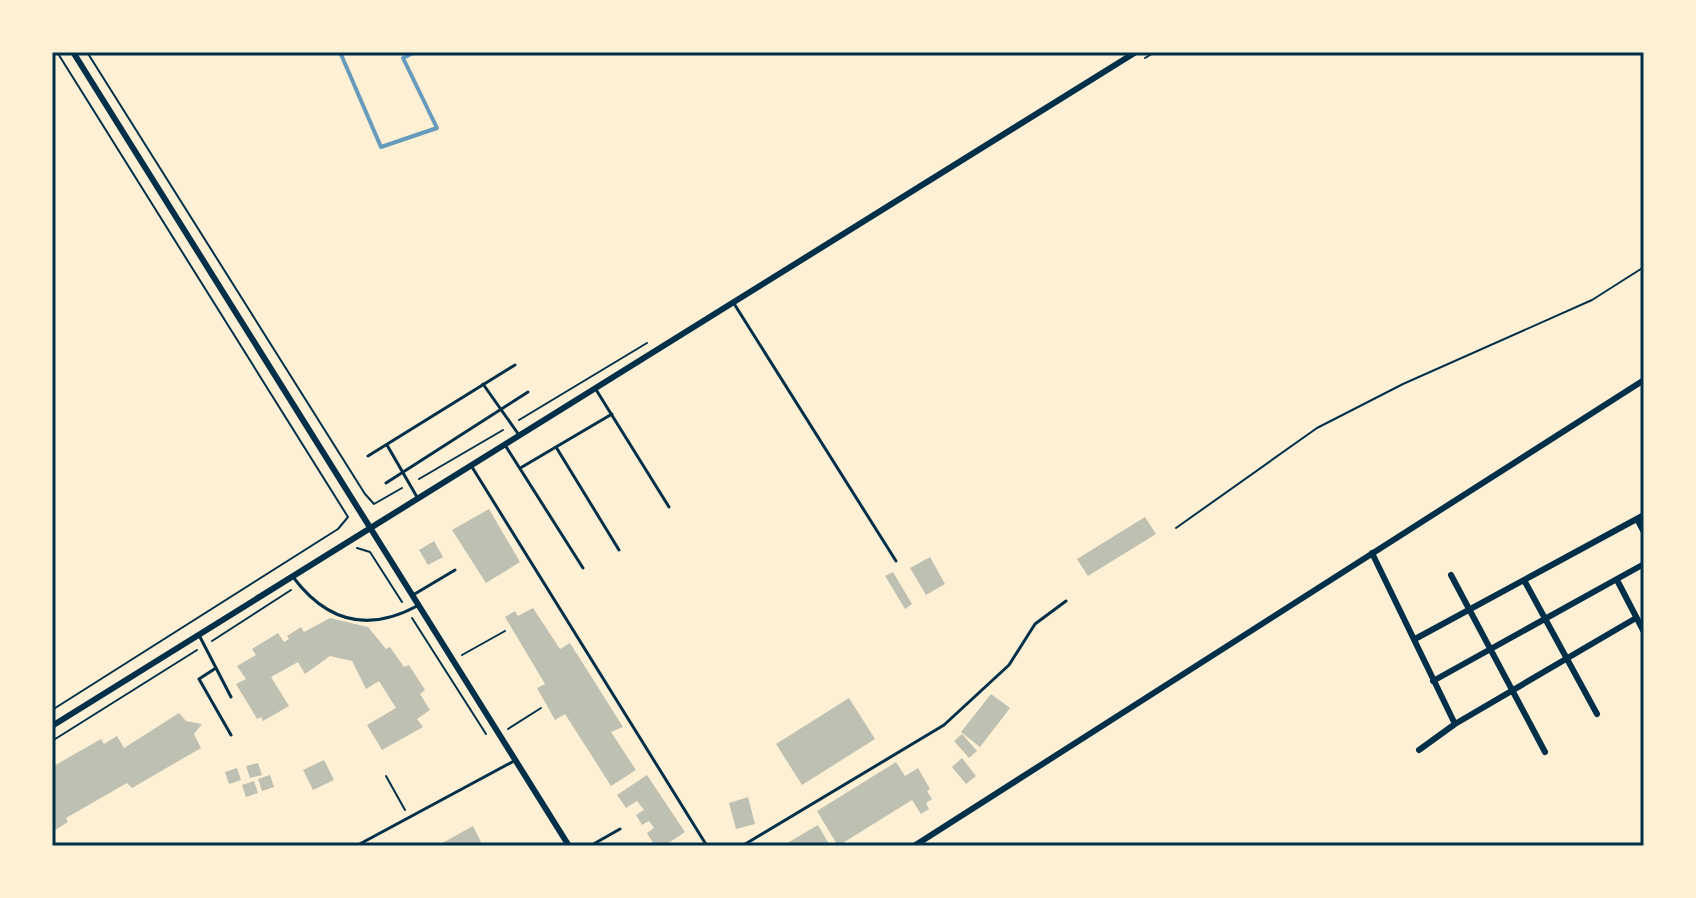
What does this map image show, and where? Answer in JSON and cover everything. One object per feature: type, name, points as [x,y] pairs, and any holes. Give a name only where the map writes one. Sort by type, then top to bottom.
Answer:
[{"type":"street","points":[[73,52],[569,846]]},
{"type":"street","points":[[52,726],[1136,52]]},
{"type":"street","points":[[914,846],[1644,380]]},
{"type":"street","points":[[1415,639],[1641,517],[1644,532]]},
{"type":"street","points":[[1372,553],[1455,724]]},
{"type":"street","points":[[1433,681],[1644,564]]},
{"type":"street","points":[[1451,575],[1545,752]]},
{"type":"street","points":[[1524,580],[1597,714]]},
{"type":"street","points":[[1617,580],[1644,632]]},
{"type":"street","points":[[1419,750],[1455,724],[1636,618]]},
{"type":"lane","points":[[733,302],[896,561]]},
{"type":"lane","points":[[368,456],[515,365]]},
{"type":"lane","points":[[483,384],[519,435]]},
{"type":"lane","points":[[595,388],[669,507]]},
{"type":"lane","points":[[386,483],[528,392]]},
{"type":"lane","points":[[522,467],[612,414]]},
{"type":"lane","points":[[387,445],[418,499]]},
{"type":"lane","points":[[505,445],[522,467],[583,568]]},
{"type":"lane","points":[[556,447],[619,550]]},
{"type":"lane","points":[[472,467],[707,846]]},
{"type":"lane","points":[[411,597],[455,570]]},
{"type":"lane","points":[[293,577],[322,608],[358,620],[390,619],[417,606]]},
{"type":"lane","points":[[742,846],[944,725],[1009,665],[1035,624],[1066,601]]},
{"type":"lane","points":[[199,635],[231,697]]},
{"type":"lane","points":[[216,668],[199,679],[231,735]]},
{"type":"lane","points":[[356,846],[515,760]]},
{"type":"lane","points":[[590,846],[620,829]]},
{"type":"path","points":[[52,710],[345,524],[348,517],[57,52]]},
{"type":"path","points":[[87,52],[374,504],[654,339]]},
{"type":"path","points":[[1141,60],[1155,52]]},
{"type":"path","points":[[1176,528],[1317,428],[1403,384],[1592,300],[1644,267]]},
{"type":"path","points":[[354,550],[360,547],[370,552],[490,740]]},
{"type":"path","points":[[52,741],[299,585]]},
{"type":"path","points":[[461,656],[505,631]]},
{"type":"path","points":[[507,729],[541,708]]},
{"type":"path","points":[[386,776],[410,817]]},
{"type":"building","points":[[489,509],[520,562],[486,583],[452,530]]},
{"type":"building","points":[[1145,517],[1156,534],[1088,576],[1077,559]]},
{"type":"building","points":[[434,541],[443,557],[428,565],[419,550]]},
{"type":"building","points":[[930,557],[945,584],[926,595],[910,568]]},
{"type":"building","points":[[893,572],[912,604],[905,609],[885,576]]},
{"type":"building","points":[[533,608],[560,649],[570,643],[623,727],[611,732],[636,770],[611,786],[565,714],[555,720],[537,688],[545,684],[505,617],[515,611],[518,616]]},
{"type":"building","points":[[330,618],[368,627],[386,649],[390,647],[404,667],[409,665],[425,690],[420,694],[430,710],[417,719],[423,727],[382,750],[367,725],[396,708],[379,681],[366,689],[352,661],[330,656],[305,674],[298,662],[271,677],[289,706],[263,721],[261,717],[257,719],[236,684],[246,679],[237,666],[256,655],[252,649],[278,633],[284,642],[289,639],[287,636],[301,627],[304,632]]},
{"type":"building","points":[[991,694],[1010,708],[980,747],[961,732]]},
{"type":"building","points":[[849,698],[875,739],[802,785],[776,744]]},
{"type":"building","points":[[179,713],[186,721],[202,724],[194,734],[201,748],[132,788],[127,783],[66,818],[68,822],[52,832],[52,767],[101,739],[104,744],[117,736],[124,748]]},
{"type":"building","points":[[962,734],[977,751],[969,758],[954,741]]},
{"type":"building","points":[[962,758],[976,776],[966,784],[952,767]]},
{"type":"building","points":[[324,760],[334,780],[313,790],[303,770]]},
{"type":"building","points":[[896,762],[905,776],[918,768],[930,789],[927,791],[932,799],[926,803],[929,809],[921,814],[912,800],[838,846],[817,811]]},
{"type":"building","points":[[258,763],[262,775],[250,778],[246,766]]},
{"type":"building","points":[[237,768],[241,780],[229,784],[225,772]]},
{"type":"building","points":[[270,775],[274,787],[262,791],[258,779]]},
{"type":"building","points":[[647,775],[685,832],[664,846],[648,846],[653,843],[647,833],[654,828],[649,821],[642,825],[636,815],[644,810],[637,801],[626,808],[617,795]]},
{"type":"building","points":[[254,781],[258,793],[246,797],[242,785]]},
{"type":"building","points":[[748,797],[755,824],[736,829],[729,803]]},
{"type":"building","points":[[818,825],[830,846],[792,846],[789,842]]},
{"type":"building","points":[[473,826],[483,846],[437,846]]},
{"type":"waterway","points":[[340,52],[381,147],[437,128],[403,58],[415,52]]}]
